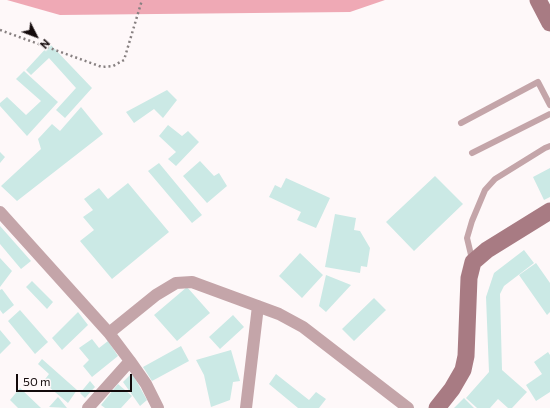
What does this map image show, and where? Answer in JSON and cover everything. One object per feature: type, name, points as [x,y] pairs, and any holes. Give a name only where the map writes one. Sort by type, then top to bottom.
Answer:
[{"type":"main road","points":[[437,408],[452,389],[463,370],[466,356],[469,278],[473,262],[487,250],[550,211]]},
{"type":"street","points":[[0,212],[109,333],[146,384],[158,408]]},
{"type":"street","points":[[109,333],[156,295],[176,283],[192,282],[279,314],[303,328],[408,408]]},
{"type":"street","points":[[246,408],[258,306]]},
{"type":"street","points":[[88,408],[130,361]]},
{"type":"lane","points":[[461,123],[538,82],[550,105]]},
{"type":"lane","points":[[472,154],[550,114]]},
{"type":"lane","points":[[473,262],[467,238],[472,221],[485,190],[495,179],[550,146]]},
{"type":"path","points":[[0,30],[102,67],[113,66],[124,60],[142,0]]},
{"type":"shaded area","points":[[7,0],[385,0],[350,12],[60,15]]},
{"type":"building","points":[[50,44],[92,88],[65,118],[56,110],[76,88],[49,58],[31,75],[26,70]]},
{"type":"building","points":[[24,71],[58,102],[27,136],[0,106],[0,103],[7,97],[26,115],[41,101],[16,79]]},
{"type":"building","points":[[167,90],[177,100],[163,118],[154,109],[134,123],[126,112]]},
{"type":"building","points":[[81,107],[103,134],[17,201],[1,186],[41,149],[38,139],[52,124],[60,131]]},
{"type":"building","points":[[168,125],[182,136],[188,131],[199,142],[176,166],[168,159],[176,152],[159,136]]},
{"type":"building","points":[[0,152],[5,157],[0,163]]},
{"type":"building","points":[[200,161],[214,176],[219,173],[227,186],[207,203],[183,176]]},
{"type":"building","points":[[159,163],[202,215],[192,223],[148,171]]},
{"type":"building","points":[[550,168],[550,197],[544,200],[533,177]]},
{"type":"building","points":[[435,176],[463,204],[414,251],[386,222]]},
{"type":"building","points":[[286,178],[330,198],[316,228],[297,220],[301,212],[269,197],[275,185],[281,188]]},
{"type":"building","points":[[128,183],[169,232],[112,279],[80,241],[94,230],[83,217],[93,210],[84,199],[99,188],[108,199]]},
{"type":"building","points":[[335,214],[356,218],[354,230],[360,231],[370,248],[367,267],[361,266],[360,273],[325,267]]},
{"type":"building","points":[[0,226],[31,261],[21,269],[0,244]]},
{"type":"building","points":[[524,250],[534,263],[504,286],[500,294],[502,370],[527,392],[512,408],[508,408],[498,399],[490,408],[477,408],[466,398],[489,372],[486,297],[494,273]]},
{"type":"building","points":[[300,253],[323,275],[302,298],[279,276]]},
{"type":"building","points":[[0,258],[12,271],[0,287]]},
{"type":"building","points":[[536,263],[550,283],[550,312],[547,315],[519,275]]},
{"type":"building","points":[[326,275],[351,285],[326,312],[319,306]]},
{"type":"building","points":[[32,281],[53,302],[47,309],[26,287]]},
{"type":"building","points":[[187,287],[210,313],[177,341],[154,315]]},
{"type":"building","points":[[2,289],[14,305],[3,314],[0,310],[0,290]]},
{"type":"building","points":[[374,298],[386,310],[354,341],[342,329]]},
{"type":"building","points":[[20,310],[48,342],[35,354],[8,321]]},
{"type":"building","points":[[78,312],[88,325],[62,350],[52,338]]},
{"type":"building","points":[[233,315],[244,327],[220,349],[209,337]]},
{"type":"building","points":[[0,330],[11,343],[0,354]]},
{"type":"building","points":[[92,339],[99,348],[108,341],[118,356],[92,377],[83,366],[89,360],[79,348]]},
{"type":"building","points":[[181,346],[189,361],[152,381],[143,367]]},
{"type":"building","points":[[231,350],[240,381],[233,382],[230,400],[211,407],[204,375],[196,360]]},
{"type":"building","points":[[548,352],[550,355],[550,392],[536,401],[526,385],[542,374],[534,362]]},
{"type":"building","points":[[42,359],[77,390],[68,403],[43,382],[49,374],[38,364]]},
{"type":"building","points":[[132,373],[147,400],[140,406],[123,382]]},
{"type":"building","points":[[276,374],[309,400],[316,392],[326,399],[319,408],[298,408],[269,384]]},
{"type":"building","points":[[90,381],[95,387],[85,398],[80,393]]},
{"type":"building","points":[[118,384],[132,396],[121,408],[105,408],[101,405]]},
{"type":"building","points":[[20,388],[41,408],[18,408],[10,400]]},
{"type":"building","points":[[58,397],[67,408],[49,407]]},
{"type":"building","points":[[464,398],[474,408],[454,408]]}]
